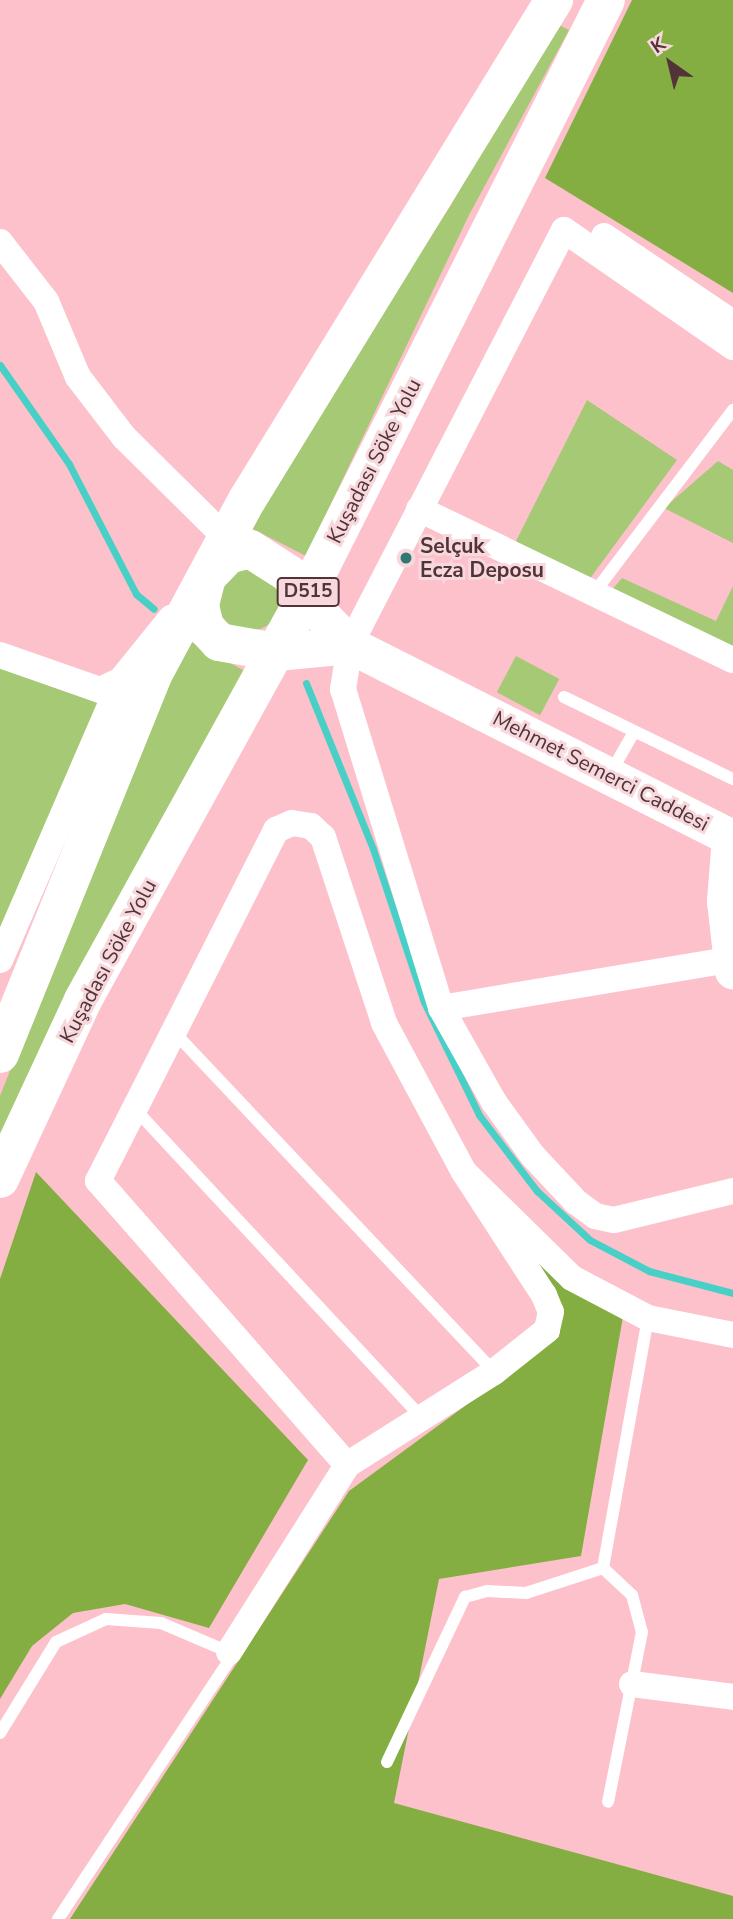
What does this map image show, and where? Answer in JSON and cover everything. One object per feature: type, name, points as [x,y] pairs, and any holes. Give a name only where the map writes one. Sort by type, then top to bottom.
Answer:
[{"type":"highway","points":[[0,1054],[153,676],[207,577],[238,544],[554,0]]},
{"type":"highway","name":"Kuşadası Söke Yolu","points":[[0,1179],[83,1000],[305,598],[606,0]]},
{"type":"highway","points":[[238,544],[289,574],[305,598]]},
{"type":"highway","points":[[207,577],[200,605],[205,627],[219,642],[276,652]]},
{"type":"street","points":[[564,230],[588,225],[733,323]]},
{"type":"street","points":[[564,230],[733,347]]},
{"type":"street","points":[[564,230],[350,645],[343,673],[347,707],[441,1008],[516,1133],[554,1181],[595,1216],[614,1220],[733,1191]]},
{"type":"street","points":[[0,242],[46,301],[78,377],[124,436],[238,544]]},
{"type":"street","points":[[419,509],[733,660]]},
{"type":"street","points":[[0,961],[121,680],[207,577]]},
{"type":"street","name":"Mehmet Semerci Caddesi","points":[[305,598],[350,645],[732,835],[725,901],[731,966]]},
{"type":"street","points":[[276,652],[350,645]]},
{"type":"street","points":[[0,655],[100,690],[121,680]]},
{"type":"street","points":[[232,1652],[347,1465],[494,1372],[547,1330],[551,1312],[464,1172],[384,1023],[323,837],[311,826],[292,823],[276,830],[98,1181],[347,1465]]},
{"type":"street","points":[[0,961],[54,922]]},
{"type":"street","points":[[441,1008],[731,966]]},
{"type":"street","points":[[464,1172],[572,1278],[648,1318],[733,1335]]},
{"type":"street","points":[[632,1684],[733,1697]]},
{"type":"lane","points":[[594,593],[733,410]]},
{"type":"lane","points":[[564,697],[733,779]]},
{"type":"lane","points":[[610,774],[634,732]]},
{"type":"lane","points":[[174,1032],[494,1372]]},
{"type":"lane","points":[[135,1109],[422,1418]]},
{"type":"lane","points":[[603,1568],[648,1318]]},
{"type":"lane","points":[[603,1568],[632,1595],[641,1619],[641,1644],[608,1802]]},
{"type":"lane","points":[[387,1762],[465,1597],[487,1591],[526,1593],[603,1568]]},
{"type":"lane","points":[[0,1733],[56,1642],[106,1619],[161,1623],[232,1652],[58,1919]]},
{"type":"green space","points":[[632,0],[733,0],[733,293],[545,178]]},
{"type":"green space","points":[[555,23],[569,30],[469,215],[306,556],[245,525],[451,205]]},
{"type":"green space","points":[[587,400],[677,460],[583,588],[510,553]]},
{"type":"green space","points":[[718,461],[733,470],[733,543],[664,508]]},
{"type":"green space","points":[[249,567],[261,569],[272,576],[279,587],[279,611],[272,622],[261,629],[249,631],[237,629],[226,622],[219,611],[217,599],[219,587],[226,576],[237,569]]},
{"type":"green space","points":[[622,578],[716,621],[733,586],[733,660],[605,598]]},
{"type":"green space","points":[[189,641],[247,672],[0,1137],[0,1096],[165,683]]},
{"type":"green space","points":[[516,656],[559,679],[540,715],[497,692]]},
{"type":"green space","points":[[0,668],[103,705],[0,943]]},
{"type":"green space","points":[[36,1172],[308,1460],[209,1628],[125,1604],[73,1613],[32,1646],[0,1699],[0,1279]]},
{"type":"green space","points":[[518,1234],[624,1311],[581,1556],[439,1579],[394,1803],[733,1896],[733,1919],[70,1919],[349,1491],[559,1337],[561,1311]]},
{"type":"waterway","points":[[0,365],[69,464],[136,594],[154,609]]},
{"type":"waterway","points":[[306,683],[373,849],[424,1002],[479,1115],[537,1191],[590,1240],[649,1271],[733,1293]]},
{"type":"place","name":"Selçuk Ecza Deposu","points":[[406,558]]}]
